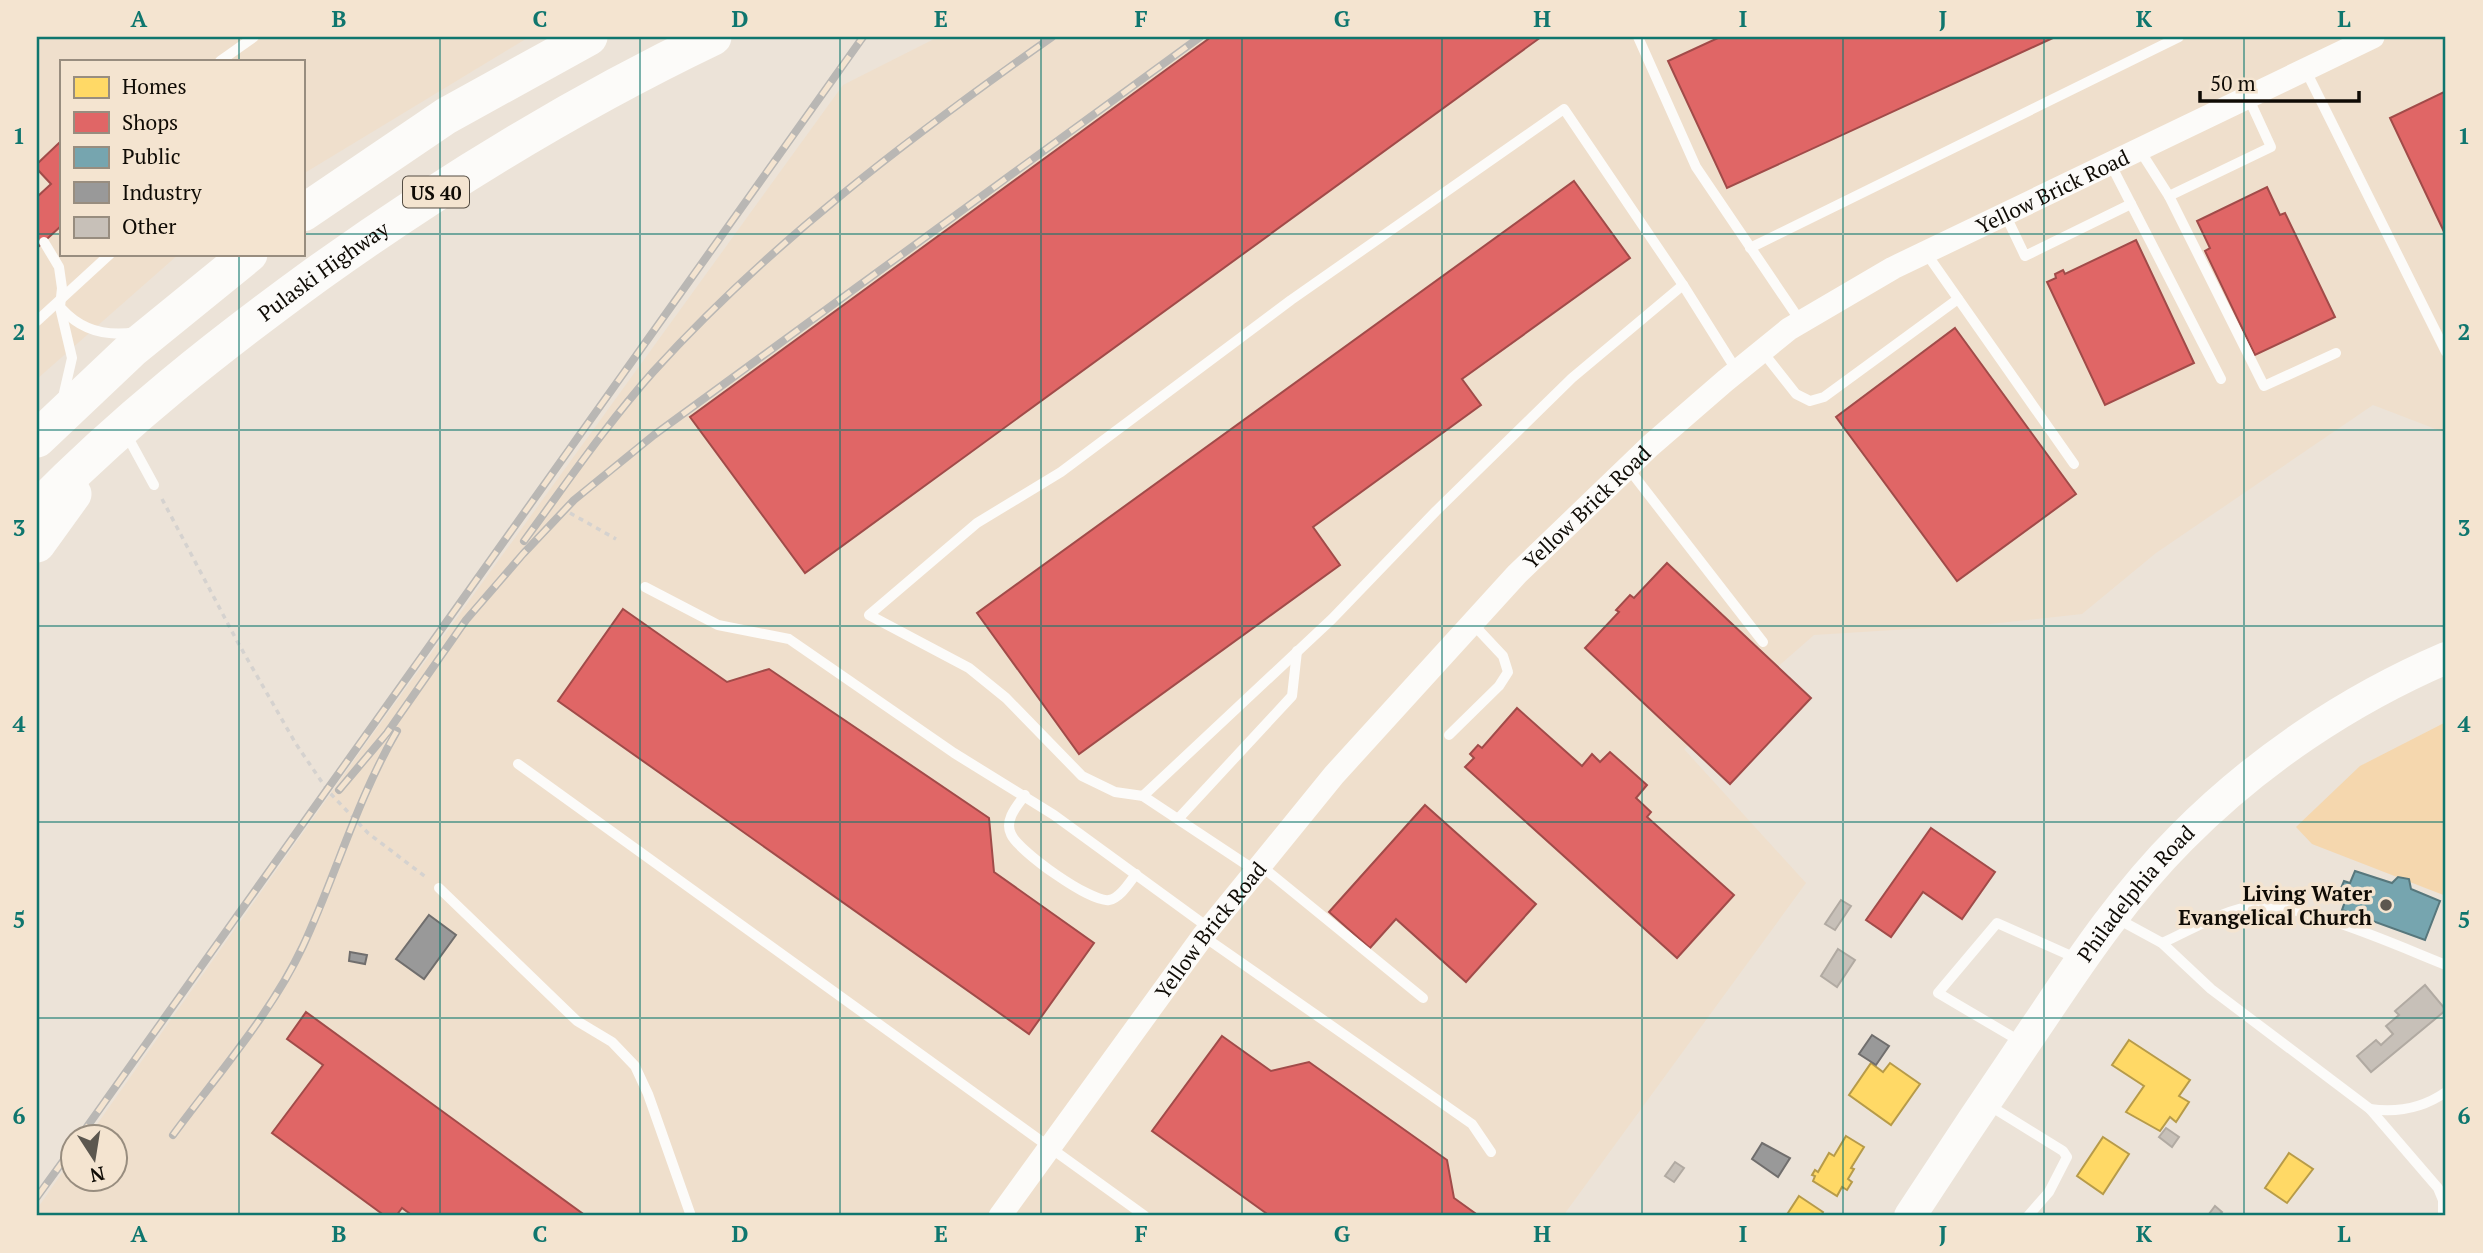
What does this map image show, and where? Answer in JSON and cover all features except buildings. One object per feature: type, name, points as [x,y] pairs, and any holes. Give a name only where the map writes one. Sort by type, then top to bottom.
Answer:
[{"type":"highway","name":"US 40","points":[[304,212],[446,116],[589,37]]},
{"type":"highway","name":"Pulaski Highway","points":[[37,509],[128,421],[285,298],[475,166],[573,108],[713,37]]},
{"type":"highway","points":[[46,429],[101,376],[246,256]]},
{"type":"highway","points":[[37,544],[128,421],[101,376]]},
{"type":"main road","name":"Philadelphia Road","points":[[1910,1216],[2113,916],[2179,839],[2230,791],[2301,738],[2369,694],[2446,658]]},
{"type":"street","name":"Yellow Brick Road","points":[[1000,1216],[1206,932],[1334,775],[1517,574],[1628,468],[1737,371],[1802,322],[1926,253],[2372,37]]},
{"type":"lane","points":[[221,60],[254,37]]},
{"type":"lane","points":[[1638,37],[1696,167],[1802,322]]},
{"type":"lane","points":[[1750,248],[2179,37]]},
{"type":"lane","points":[[2305,69],[2446,352]]},
{"type":"lane","points":[[2169,197],[2271,147],[2248,97]]},
{"type":"lane","points":[[1423,998],[1258,868],[1143,796],[1115,792],[1082,776],[1006,698],[969,668],[869,615],[977,523],[1061,472],[1291,300],[1564,109],[1683,285],[1737,371]]},
{"type":"lane","points":[[2139,149],[2169,197],[2264,386],[2336,353]]},
{"type":"lane","points":[[2110,163],[2221,380]]},
{"type":"lane","points":[[2005,214],[2025,256],[2131,204]]},
{"type":"lane","points":[[44,242],[59,267],[61,303],[72,358],[68,384],[46,429]]},
{"type":"lane","points":[[1926,253],[2074,464]]},
{"type":"lane","points":[[37,321],[61,303],[108,256]]},
{"type":"lane","points":[[1143,796],[1297,651],[1572,378],[1683,285]]},
{"type":"lane","points":[[1762,351],[1796,394],[1810,401],[1824,397],[1958,299]]},
{"type":"lane","points":[[61,303],[82,327],[103,334],[131,333],[159,327]]},
{"type":"lane","points":[[128,421],[154,485]]},
{"type":"lane","points":[[1628,468],[1763,642]]},
{"type":"lane","points":[[645,587],[718,625],[789,639],[954,753],[1025,795],[1136,874],[1206,932],[1472,1124],[1491,1152]]},
{"type":"lane","points":[[1449,735],[1499,686],[1508,672],[1503,656],[1472,623]]},
{"type":"lane","points":[[1178,819],[1292,696],[1297,651]]},
{"type":"lane","points":[[518,764],[1144,1216]]},
{"type":"lane","points":[[1025,795],[1009,819],[1011,834],[1028,853],[1049,869],[1099,899],[1110,900],[1119,895],[1136,874]]},
{"type":"lane","points":[[439,888],[577,1021],[612,1042],[635,1066],[648,1094],[691,1216]]},
{"type":"lane","points":[[2162,943],[2227,912],[2248,906],[2272,905],[2446,965]]},
{"type":"lane","points":[[2113,916],[2162,943],[2211,989],[2370,1109],[2438,1188],[2443,1200],[2443,1216]]},
{"type":"lane","points":[[2024,1044],[1938,993],[1997,923],[2081,961]]},
{"type":"lane","points":[[2370,1109],[2402,1110],[2423,1105],[2446,1092]]},
{"type":"lane","points":[[1985,1102],[2063,1151],[2067,1157],[2049,1192],[2028,1216]]},
{"type":"path","points":[[154,485],[237,641],[296,744],[328,790],[368,833],[439,888]]},
{"type":"path","points":[[570,513],[616,539]]},
{"type":"shaded area","points":[[37,37],[529,37],[304,173],[304,60],[60,60],[60,256],[177,256],[37,379]]},
{"type":"shaded area","points":[[938,37],[2446,37],[2446,433],[2373,405],[2156,553],[2082,614],[1990,624],[1814,635],[1684,749],[1806,883],[1563,1216],[37,1216],[37,1209],[60,1176],[60,1194],[130,1194],[130,1124],[97,1124],[367,742],[843,85]]},
{"type":"shaded area","points":[[2446,722],[2446,896],[2312,844],[2296,827],[2360,766]]},
{"type":"railway","points":[[89,1124],[863,37]]},
{"type":"railway","points":[[524,541],[636,392],[745,279],[894,153],[1052,37]]},
{"type":"railway","points":[[339,790],[387,733],[466,620],[574,500],[654,435],[1200,37]]},
{"type":"railway","points":[[173,1135],[243,1044],[290,971],[315,919],[370,783],[397,731]]},
{"type":"railway","points":[[37,1197],[60,1165]]},
{"type":"place","name":"Living Water Evangelical Church","points":[[2386,905]]}]
